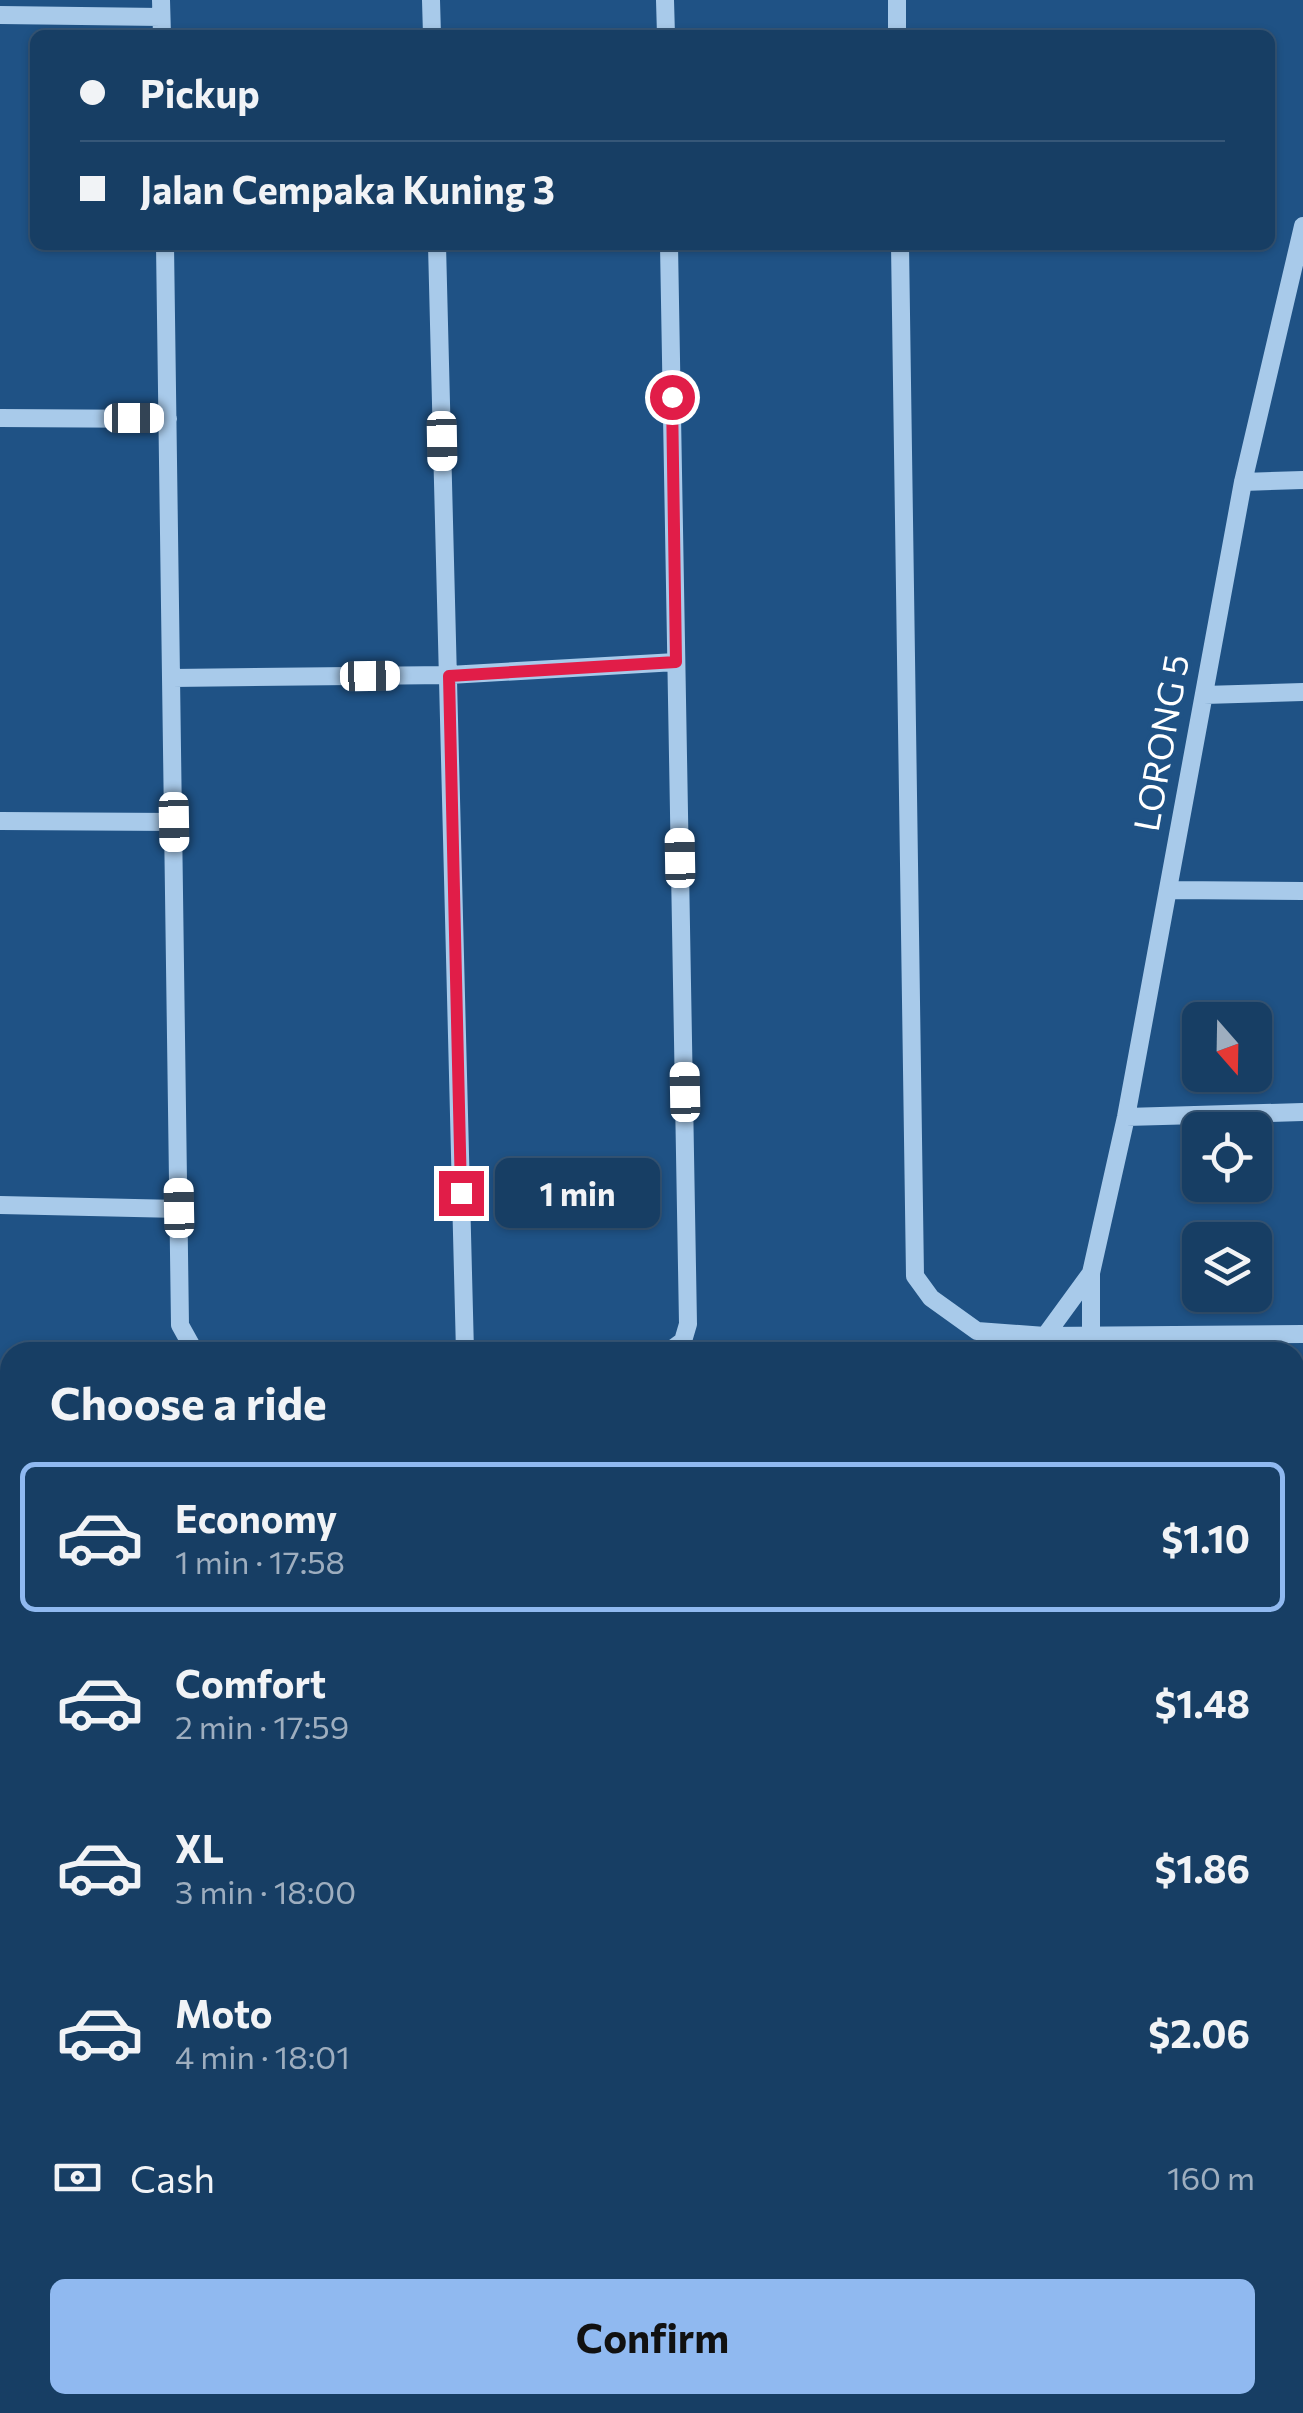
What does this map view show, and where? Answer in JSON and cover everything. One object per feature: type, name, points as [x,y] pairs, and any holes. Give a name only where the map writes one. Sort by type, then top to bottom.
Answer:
[{"type":"street","points":[[431,0],[432,30]]},
{"type":"street","points":[[665,0],[666,30]]},
{"type":"street","points":[[896,0],[897,30]]},
{"type":"street","points":[[0,15],[161,17]]},
{"type":"street","name":"LORONG 5","points":[[1091,1342],[1092,1273],[1126,1118],[1243,482],[1298,269],[1303,226]]},
{"type":"street","points":[[165,250],[180,1325],[189,1342]]},
{"type":"street","points":[[437,250],[465,1342]]},
{"type":"street","points":[[669,250],[688,1324],[683,1342]]},
{"type":"street","points":[[900,250],[915,1276],[931,1298],[977,1331],[1035,1342]]},
{"type":"street","points":[[0,418],[168,419]]},
{"type":"street","points":[[1243,482],[1303,480]]},
{"type":"street","points":[[172,678],[449,676],[676,662]]},
{"type":"street","points":[[1204,695],[1303,692]]},
{"type":"street","points":[[0,821],[174,822]]},
{"type":"street","points":[[1168,890],[1303,891]]},
{"type":"street","points":[[1126,1118],[1303,1112]]},
{"type":"street","points":[[0,1205],[179,1208]]},
{"type":"street","name":"LORONG 5","points":[[1046,1342],[1092,1273]]},
{"type":"street","points":[[1115,1342],[1303,1334]]},
{"type":"route","points":[[461,1193],[449,676],[676,662],[672,397]]}]
